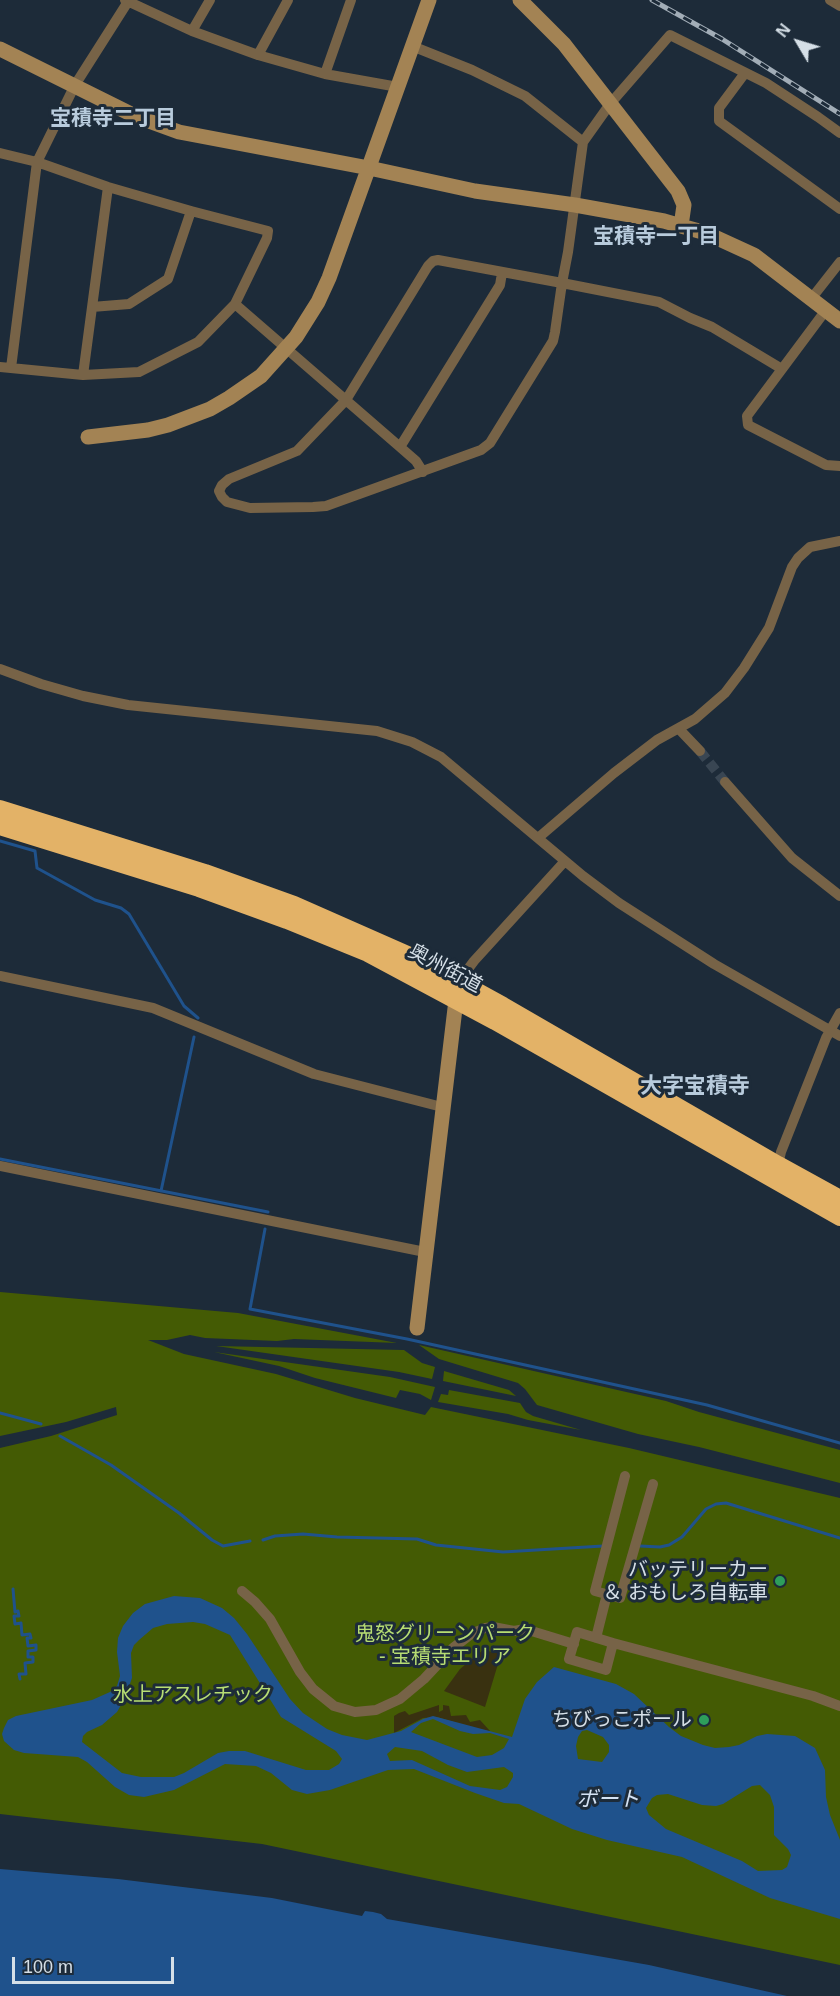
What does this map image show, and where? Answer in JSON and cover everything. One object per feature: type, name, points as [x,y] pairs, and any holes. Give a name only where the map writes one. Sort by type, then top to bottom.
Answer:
[{"type":"highway","name":"奥州街道","points":[[0,809],[205,873],[294,905],[393,948],[458,991],[840,1217]]},
{"type":"highway","name":"奥州街道","points":[[0,826],[199,888],[287,920],[458,991],[665,1099],[778,1166],[840,1199]]},
{"type":"street","points":[[0,153],[36,162],[108,187],[268,231],[267,238],[235,304],[198,342],[139,372],[83,375],[5,368],[36,162],[75,85],[127,0],[192,31],[258,55],[325,74],[398,87]]},
{"type":"street","points":[[192,31],[210,0]]},
{"type":"street","points":[[258,55],[288,0]]},
{"type":"street","points":[[325,74],[351,0]]},
{"type":"street","points":[[88,437],[148,430],[210,409],[261,376],[286,349],[318,302],[429,0]]},
{"type":"street","points":[[520,0],[564,44],[678,191],[684,205],[681,226]]},
{"type":"street","points":[[830,0],[840,6]]},
{"type":"street","points":[[782,369],[712,327],[658,302],[562,283],[502,273],[438,260],[433,261],[346,400],[297,451],[229,478],[219,491],[227,502],[250,508],[313,507],[338,503],[481,450],[490,443],[553,340],[562,283],[575,205],[583,142],[610,104],[670,35],[745,73],[801,105],[840,133]]},
{"type":"street","points":[[412,46],[472,70],[525,96],[583,142]]},
{"type":"street","points":[[0,49],[135,116],[179,132],[476,191],[664,220],[706,233],[754,255],[840,321]]},
{"type":"street","points":[[745,73],[719,108],[719,121],[840,209]]},
{"type":"street","points":[[83,375],[108,187]]},
{"type":"street","points":[[92,307],[129,304],[168,279],[191,211]]},
{"type":"street","points":[[811,299],[840,262]]},
{"type":"street","points":[[400,447],[500,285],[502,273]]},
{"type":"street","points":[[235,304],[416,461],[423,472]]},
{"type":"street","points":[[825,310],[747,416],[748,425],[826,465],[840,466]]},
{"type":"street","points":[[538,838],[614,772],[657,740],[695,719],[724,693],[744,668],[769,628],[792,567],[798,558],[810,547],[840,541]]},
{"type":"street","points":[[0,669],[82,696],[128,705],[168,711],[341,727],[394,735],[412,742],[441,757],[619,903],[675,941],[840,1036]]},
{"type":"street","points":[[679,729],[700,752]]},
{"type":"street","points":[[725,782],[792,858],[840,896]]},
{"type":"street","points":[[417,1328],[442,1107],[458,991],[465,973],[565,861]]},
{"type":"street","points":[[0,976],[153,1008],[314,1074],[442,1107]]},
{"type":"street","points":[[778,1166],[781,1152],[830,1029],[840,1013]]},
{"type":"street","points":[[0,1166],[425,1252]]},
{"type":"street","points":[[625,1476],[595,1591],[620,1598],[652,1484]]},
{"type":"street","points":[[242,1591],[270,1619],[312,1689],[334,1706],[355,1712],[376,1710],[400,1699],[424,1679],[453,1648],[471,1634],[485,1628],[493,1626],[514,1631],[525,1629],[574,1644]]},
{"type":"street","points":[[596,1638],[607,1594]]},
{"type":"street","points":[[614,1643],[606,1670],[569,1659],[577,1632],[813,1696],[840,1706]]},
{"type":"green space","name":"鬼怒グリーンパーク - 宝積寺エリア","points":[[0,1292],[238,1313],[397,1343],[294,1339],[277,1341],[205,1338],[190,1335],[167,1340],[148,1340],[184,1354],[276,1374],[355,1398],[425,1415],[431,1407],[629,1448],[840,1498],[840,1965],[262,1844],[0,1814],[0,1448],[51,1436],[117,1415],[116,1407],[66,1422],[0,1436]]},
{"type":"green space","points":[[419,1345],[666,1401],[840,1450],[840,1483],[638,1434],[537,1405],[518,1383],[439,1359]]},
{"type":"green space","points":[[216,1346],[404,1350],[422,1363],[435,1367],[432,1379],[399,1372]]},
{"type":"green space","points":[[214,1352],[390,1377],[435,1387],[431,1400],[420,1394],[400,1390],[396,1398],[315,1378],[279,1366]]},
{"type":"green space","points":[[444,1371],[509,1390],[516,1396],[443,1381]]},
{"type":"green space","points":[[449,1390],[520,1403],[526,1412],[533,1416],[581,1430],[438,1402],[441,1394],[448,1395]]},
{"type":"sand","points":[[483,1650],[501,1654],[485,1707],[444,1691],[460,1669]]},
{"type":"sand","points":[[439,1705],[439,1712],[443,1710],[443,1705],[449,1706],[451,1716],[466,1715],[470,1722],[480,1720],[490,1731],[437,1717],[423,1718],[394,1733],[394,1716],[405,1711],[409,1715]]},
{"type":"water","name":"ボート","points":[[174,1596],[200,1598],[222,1608],[247,1634],[290,1699],[303,1713],[327,1729],[342,1735],[367,1740],[401,1731],[433,1716],[512,1737],[525,1699],[537,1682],[554,1667],[616,1684],[634,1694],[681,1736],[703,1745],[715,1748],[729,1747],[767,1734],[795,1736],[815,1748],[825,1770],[826,1797],[840,1840],[840,1919],[770,1898],[682,1857],[607,1840],[572,1829],[519,1804],[504,1803],[414,1769],[388,1770],[330,1790],[307,1794],[292,1790],[271,1773],[256,1766],[225,1764],[174,1790],[144,1797],[129,1795],[115,1787],[78,1757],[24,1753],[14,1750],[4,1741],[2,1734],[4,1728],[8,1720],[16,1716],[92,1700],[110,1692],[117,1686],[120,1676],[118,1638],[123,1626],[133,1613],[145,1604]],"holes":[[[193,1622],[205,1624],[230,1635],[281,1717],[336,1751],[342,1759],[339,1764],[329,1770],[306,1770],[245,1751],[229,1751],[218,1753],[174,1777],[141,1777],[122,1773],[82,1742],[87,1732],[102,1725],[117,1712],[125,1698],[132,1678],[131,1653],[134,1645],[153,1628],[167,1624]],[[433,1719],[460,1731],[473,1734],[490,1733],[509,1739],[504,1748],[492,1755],[477,1757],[411,1732],[421,1723]],[[587,1730],[603,1737],[609,1745],[609,1752],[602,1762],[578,1759],[576,1746],[582,1731]],[[395,1747],[422,1751],[467,1772],[504,1767],[513,1773],[513,1777],[507,1787],[500,1790],[470,1786],[412,1760],[390,1761],[387,1754]],[[760,1785],[770,1795],[774,1807],[774,1835],[791,1855],[787,1867],[782,1870],[758,1871],[742,1861],[666,1829],[649,1815],[646,1808],[652,1798],[668,1794],[702,1805],[723,1804],[752,1786]]]},
{"type":"water","points":[[0,1869],[118,1879],[272,1898],[362,1916],[365,1911],[373,1912],[387,1919],[649,1965],[787,1996],[0,1996]]},
{"type":"waterway","points":[[0,841],[35,851],[37,868],[95,900],[121,908],[129,914],[184,1006],[198,1018]]},
{"type":"waterway","points":[[161,1191],[194,1037]]},
{"type":"waterway","points":[[0,1159],[268,1212]]},
{"type":"waterway","points":[[265,1229],[250,1309],[407,1339],[707,1405],[840,1443]]},
{"type":"waterway","points":[[0,1413],[41,1424]]},
{"type":"waterway","points":[[60,1436],[111,1465],[179,1513],[212,1540],[223,1546],[250,1541]]},
{"type":"waterway","points":[[640,1546],[669,1545],[682,1537],[706,1509],[716,1504],[726,1503],[840,1538]]},
{"type":"waterway","points":[[263,1540],[275,1536],[303,1534],[417,1539],[436,1545],[503,1552],[603,1546]]},
{"type":"waterway","points":[[13,1589],[15,1612],[18,1611],[19,1616],[14,1616],[15,1624],[21,1623],[22,1635],[30,1634],[31,1638],[27,1638],[28,1646],[36,1645],[36,1650],[28,1651],[28,1657],[33,1657],[33,1662],[25,1663],[26,1674],[19,1674],[20,1679]]},
{"type":"tunnel","points":[[700,751],[725,782]]},
{"type":"railway","points":[[652,0],[722,39],[840,114]]},
{"type":"place","name":"バッテリーカー ＆ おもしろ自転車","points":[[780,1581]]},
{"type":"place","name":"ちびっこポール","points":[[704,1720]]},
{"type":"district","name":"宝積寺二丁目","points":[[113,119]]},
{"type":"district","name":"宝積寺一丁目","points":[[656,237]]},
{"type":"district","name":"大字宝積寺","points":[[695,1087]]},
{"type":"park label","name":"水上アスレチック","points":[[193,1695]]}]
